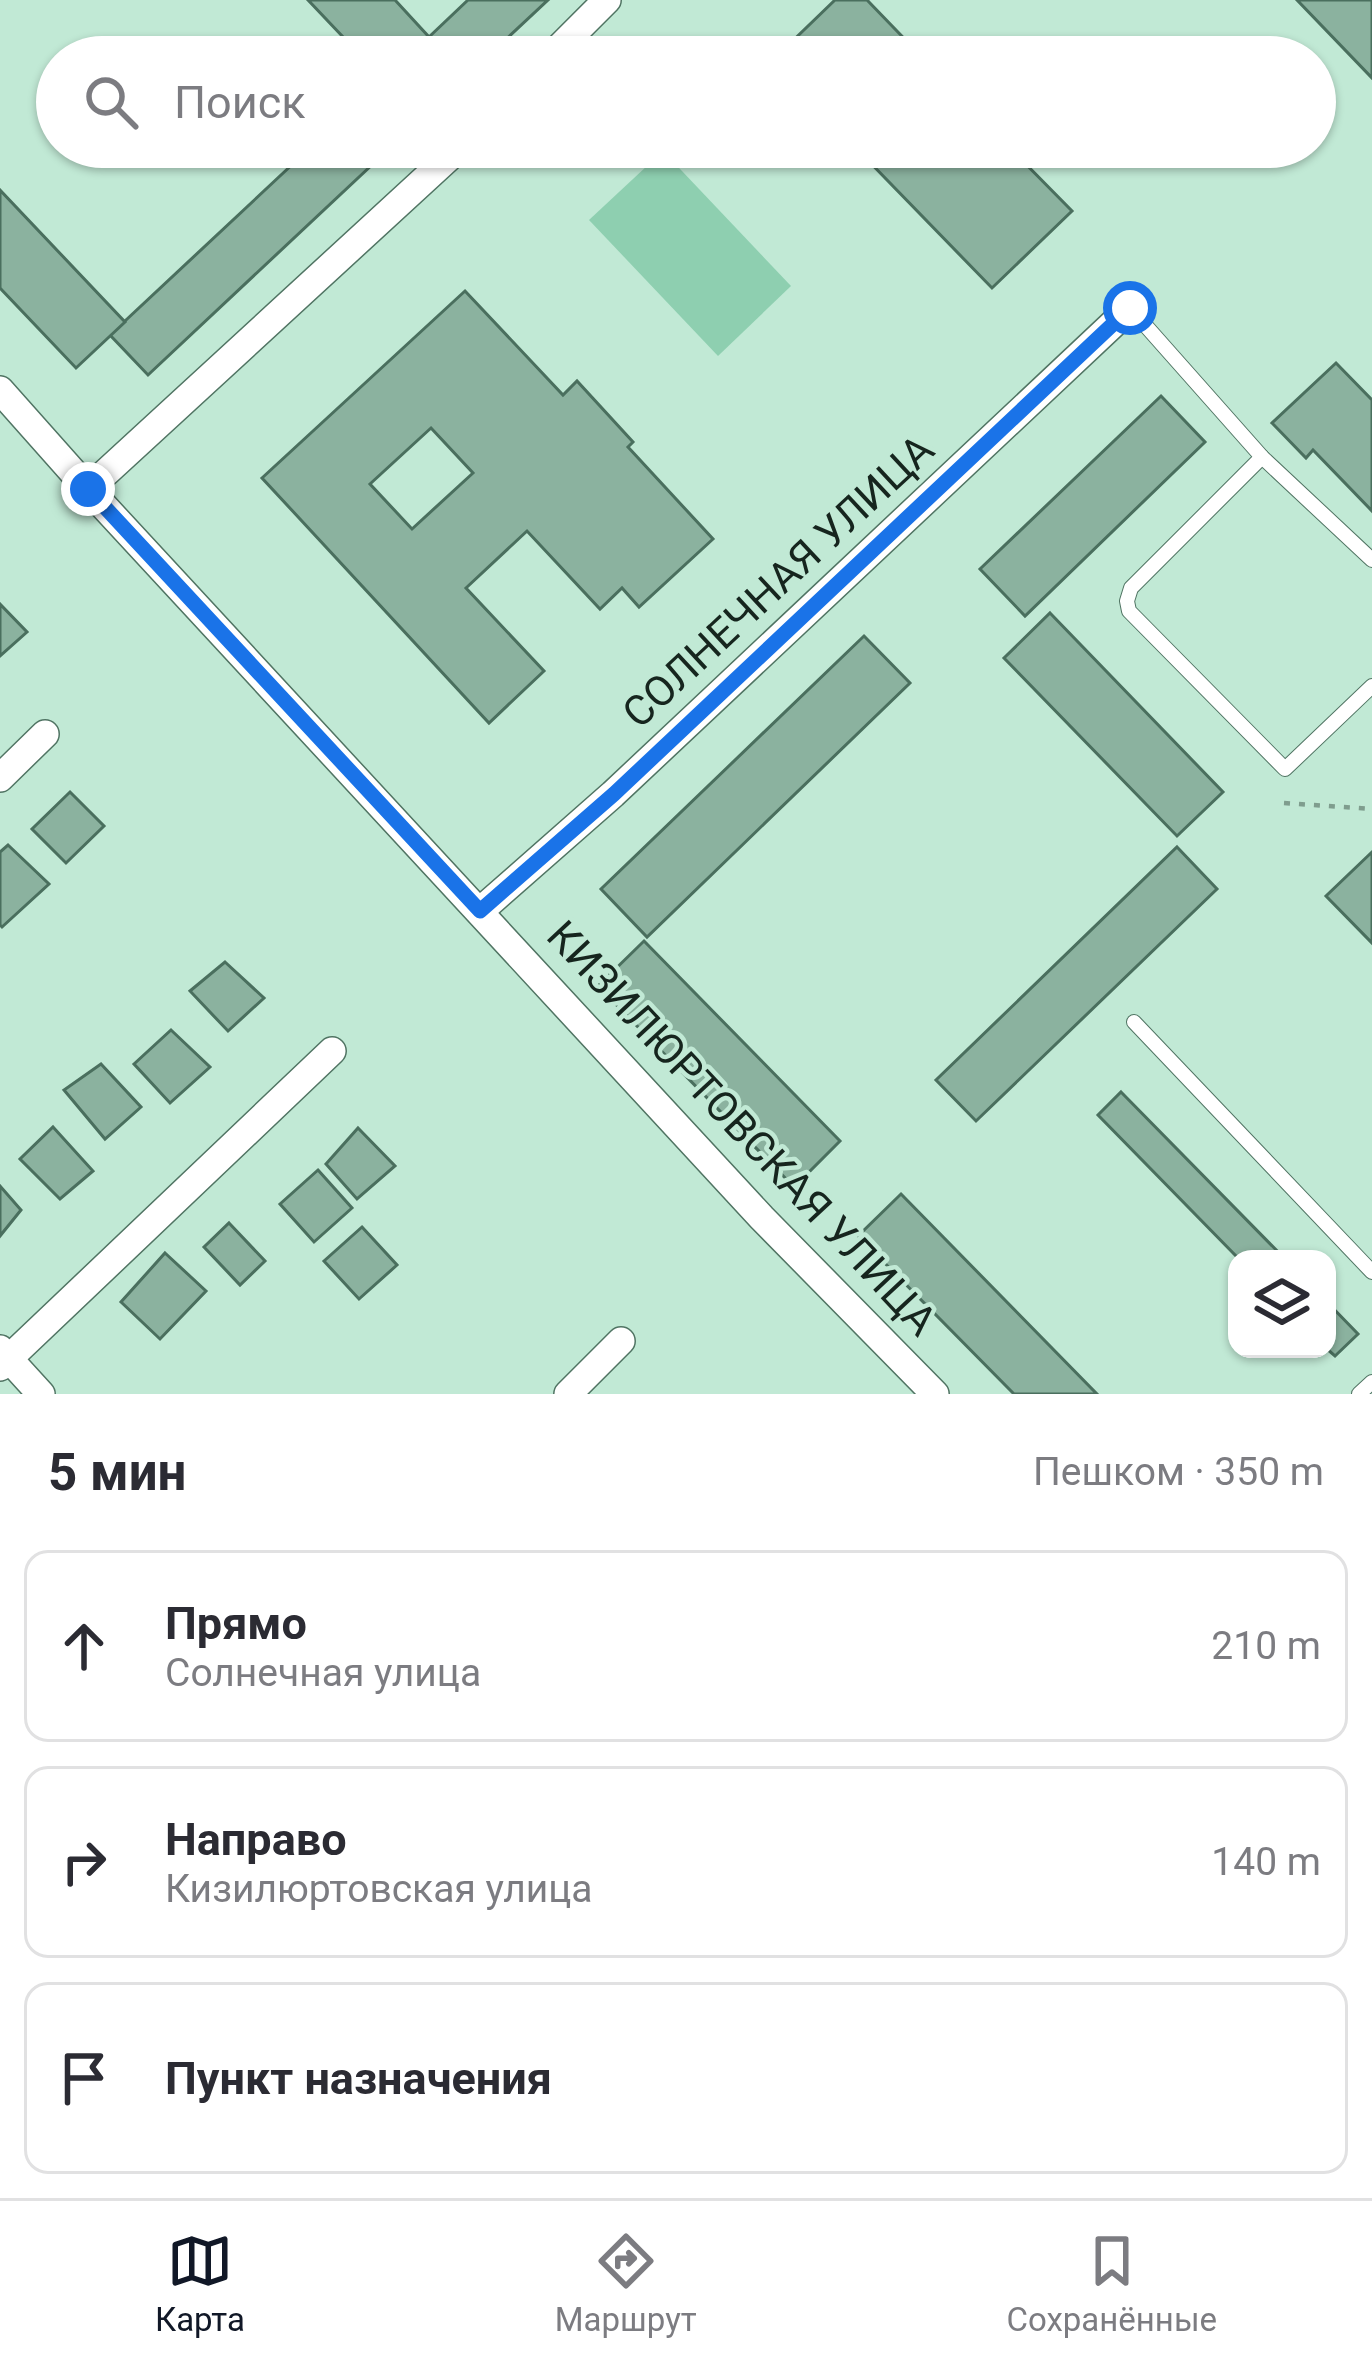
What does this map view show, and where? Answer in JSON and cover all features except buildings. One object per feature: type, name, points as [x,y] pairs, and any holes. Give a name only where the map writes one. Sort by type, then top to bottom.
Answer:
[{"type":"street","points":[[571,36],[607,0]]},
{"type":"street","points":[[88,489],[437,168]]},
{"type":"street","name":"СОЛНЕЧНАЯ УЛИЦА","points":[[480,911],[614,794],[1130,308]]},
{"type":"street","name":"КИЗИЛЮРТОВСКАЯ УЛИЦА","points":[[0,390],[762,1218],[935,1394]]},
{"type":"street","points":[[0,778],[45,734]]},
{"type":"street","points":[[41,1394],[3,1358],[332,1051]]},
{"type":"street","points":[[568,1394],[621,1342]]},
{"type":"lane","points":[[1130,308],[1262,457],[1372,560]]},
{"type":"lane","points":[[1262,457],[1131,588],[1129,610],[1286,769],[1372,686]]},
{"type":"lane","points":[[1133,1022],[1372,1272]]},
{"type":"lane","points":[[1358,1394],[1372,1382]]},
{"type":"path","points":[[1284,803],[1372,808]]},
{"type":"green space","points":[[645,168],[679,168],[791,286],[718,356],[589,220]]},
{"type":"route","points":[[88,489],[480,911],[614,794],[1130,308]]}]
